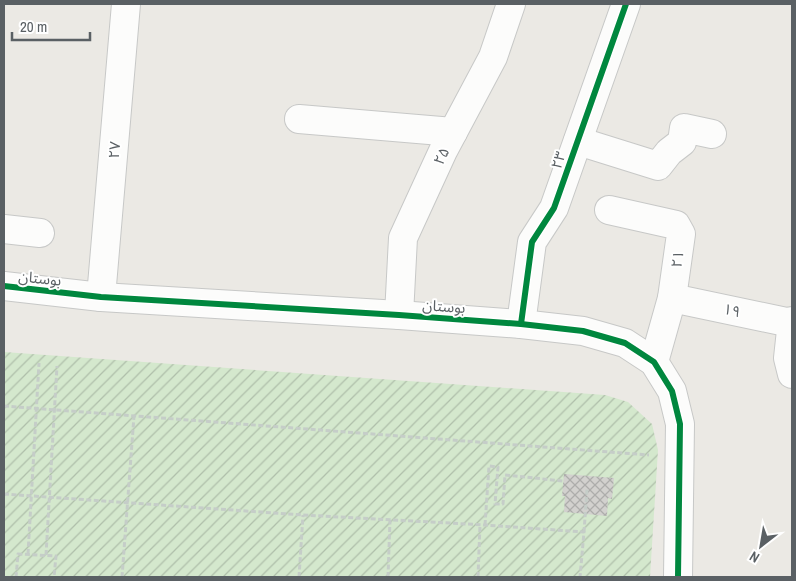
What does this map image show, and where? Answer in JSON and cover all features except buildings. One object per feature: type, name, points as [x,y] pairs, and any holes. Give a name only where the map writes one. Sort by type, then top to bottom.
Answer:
[{"type":"street","name":"۲۷","points":[[101,297],[126,4]]},
{"type":"street","name":"۲۵","points":[[399,315],[403,238],[442,151],[494,57],[511,4]]},
{"type":"street","name":"۲۳","points":[[521,324],[532,242],[554,208],[626,4]]},
{"type":"street","points":[[299,119],[453,132]]},
{"type":"street","points":[[578,140],[658,166],[669,152],[682,142],[684,128],[712,134]]},
{"type":"street","name":"۲۱","points":[[609,210],[676,225],[681,234],[672,298],[654,362]]},
{"type":"street","points":[[4,229],[40,233]]},
{"type":"street","name":"بوستان","points":[[4,286],[101,297],[521,324],[583,331],[625,343],[654,362],[672,392],[680,424],[678,577]]},
{"type":"street","name":"۱۹","points":[[672,298],[792,322]]},
{"type":"street","points":[[792,322],[788,358],[792,374]]},
{"type":"path","points":[[28,554],[39,364]]},
{"type":"path","points":[[46,555],[57,366]]},
{"type":"path","points":[[4,406],[649,455]]},
{"type":"path","points":[[122,577],[134,416]]},
{"type":"path","points":[[485,525],[488,466],[498,467],[495,504],[503,504],[505,476],[563,481]]},
{"type":"path","points":[[580,577],[587,489]]},
{"type":"path","points":[[4,494],[584,532]]},
{"type":"path","points":[[299,577],[303,515]]},
{"type":"path","points":[[388,577],[390,520]]},
{"type":"path","points":[[478,577],[480,525]]},
{"type":"path","points":[[16,577],[18,554],[56,556],[54,577]]},
{"type":"green space","points":[[4,352],[605,395],[628,402],[652,424],[658,450],[650,577],[4,577]]},
{"type":"cycle path","points":[[521,324],[532,242],[554,208],[626,4]]},
{"type":"cycle path","points":[[4,286],[101,297],[521,324],[583,331],[625,343],[654,362],[672,391],[680,424],[678,577]]}]
